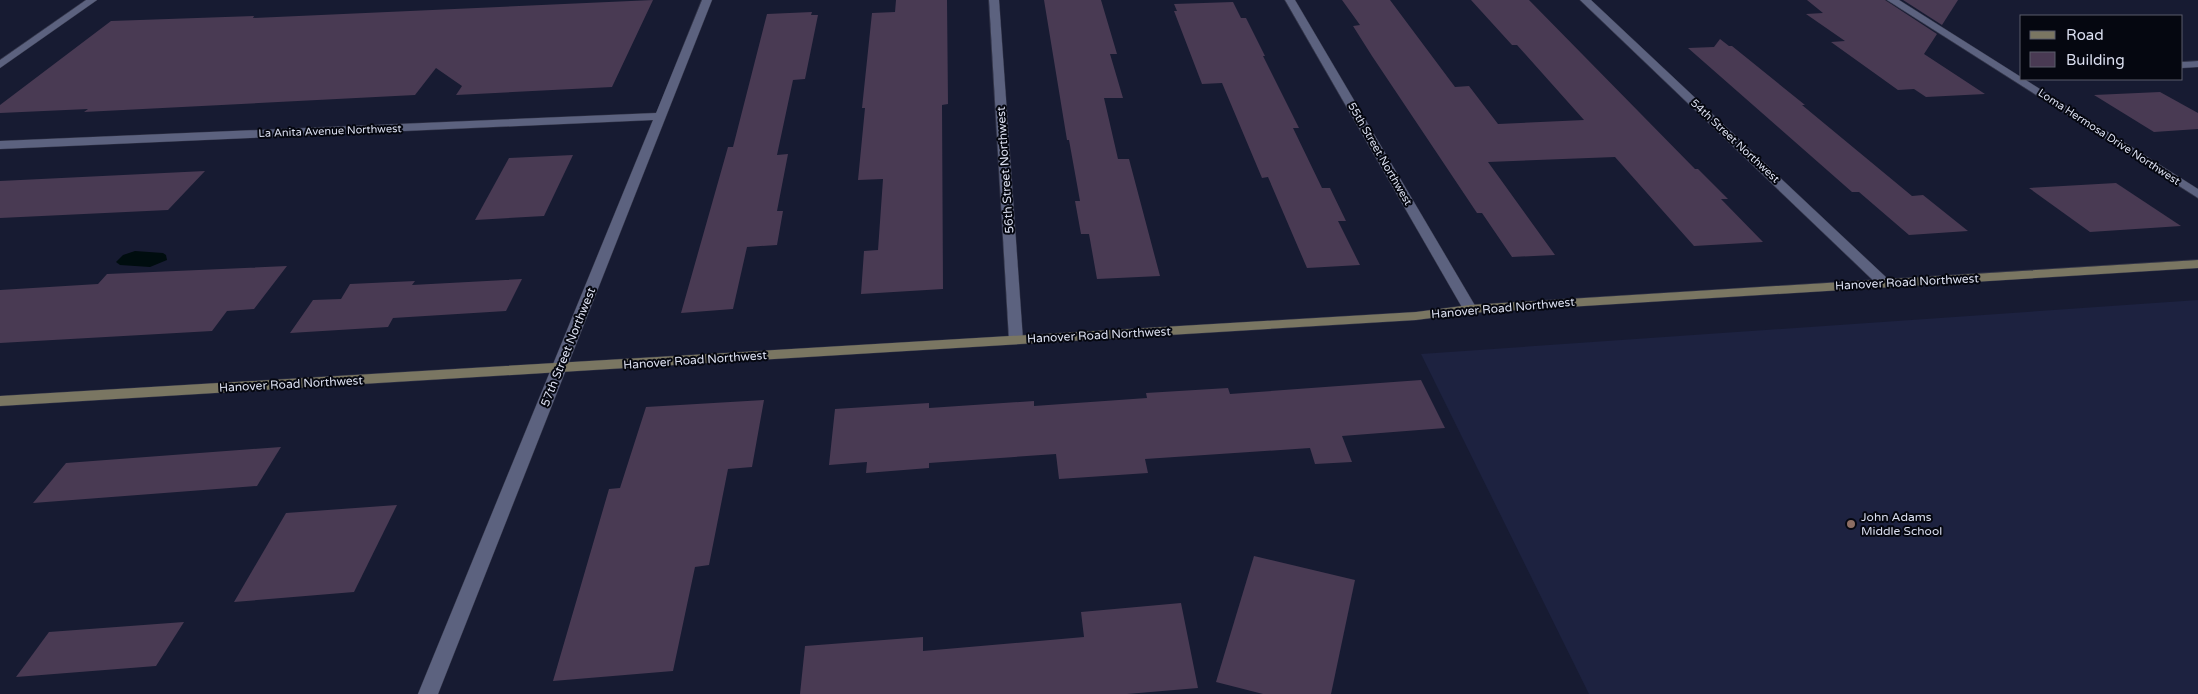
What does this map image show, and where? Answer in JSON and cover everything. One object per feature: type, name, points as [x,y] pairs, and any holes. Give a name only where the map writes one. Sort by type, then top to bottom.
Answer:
[{"type":"street","points":[[0,64],[92,0]]},
{"type":"street","name":"57th Street Northwest","points":[[428,694],[707,0]]},
{"type":"street","name":"56th Street Northwest","points":[[994,0],[1016,340]]},
{"type":"street","name":"55th Street Northwest","points":[[1290,0],[1470,309]]},
{"type":"street","name":"54th Street Northwest","points":[[1585,0],[1884,284]]},
{"type":"street","name":"Loma Hermosa Drive Northwest","points":[[1892,0],[2198,194]]},
{"type":"street","points":[[2183,65],[2198,64]]},
{"type":"street","points":[[2006,71],[2020,70]]},
{"type":"street","name":"La Anita Avenue Northwest","points":[[0,145],[660,116]]},
{"type":"street","name":"Hanover Road Northwest","points":[[0,401],[559,369],[1416,316],[1470,309],[2198,264]]},
{"type":"shaded area","points":[[135,251],[163,253],[166,255],[167,260],[150,267],[120,265],[116,262],[123,255]]},
{"type":"shaded area","name":"John Adams Middle School","points":[[2198,300],[2198,694],[1589,694],[1421,354]]},
{"type":"building","points":[[653,0],[612,87],[456,95],[462,86],[436,68],[415,95],[84,112],[88,109],[0,113],[0,105],[111,21],[254,16],[253,18]]},
{"type":"building","points":[[896,0],[947,0],[948,104],[942,105],[943,289],[861,294],[864,251],[878,250],[883,179],[858,180],[865,108],[862,108],[872,13],[895,12]]},
{"type":"building","points":[[1044,0],[1101,0],[1117,54],[1110,54],[1123,98],[1104,98],[1118,159],[1129,159],[1160,276],[1097,279],[1089,234],[1081,234],[1075,201],[1080,201],[1069,140],[1067,140]]},
{"type":"building","points":[[1342,0],[1390,0],[1455,87],[1469,86],[1498,124],[1584,120],[1517,45],[1512,45],[1471,0],[1529,0],[1695,169],[1698,169],[1728,199],[1721,199],[1763,242],[1694,246],[1615,157],[1488,162],[1555,255],[1512,257],[1482,213],[1477,213],[1372,56],[1353,26],[1360,25]]},
{"type":"building","points":[[1807,0],[1885,0],[1937,34],[1924,54],[1985,94],[1926,97],[1914,89],[1898,90],[1831,42],[1845,41],[1806,14],[1823,13]]},
{"type":"building","points":[[1903,0],[1958,0],[1942,25]]},
{"type":"building","points":[[1233,2],[1241,18],[1246,18],[1265,56],[1263,56],[1299,128],[1293,128],[1322,188],[1330,188],[1346,221],[1338,221],[1360,265],[1307,268],[1268,177],[1262,178],[1222,83],[1202,84],[1174,11],[1177,11],[1174,4]]},
{"type":"building","points":[[812,12],[811,15],[818,15],[805,79],[793,80],[777,155],[788,154],[777,211],[783,211],[777,245],[747,247],[733,309],[681,313],[728,147],[733,147],[767,14]]},
{"type":"building","points":[[1720,39],[1729,46],[1732,46],[1805,105],[1802,105],[1912,196],[1923,195],[1968,231],[1909,235],[1859,192],[1852,192],[1688,48],[1714,47]]},
{"type":"building","points":[[2160,92],[2198,113],[2198,129],[2154,132],[2094,95]]},
{"type":"building","points":[[573,155],[544,216],[475,220],[509,158]]},
{"type":"building","points":[[205,171],[168,210],[0,218],[0,181]]},
{"type":"building","points":[[2116,183],[2181,226],[2090,232],[2029,188]]},
{"type":"building","points":[[287,266],[254,309],[227,311],[212,331],[0,343],[0,290],[98,284],[107,274]]},
{"type":"building","points":[[522,279],[506,311],[393,318],[388,327],[290,333],[313,300],[341,299],[350,284],[415,281],[412,285]]},
{"type":"building","points":[[1421,380],[1445,428],[1342,436],[1352,462],[1315,464],[1310,448],[1145,459],[1148,473],[1059,479],[1056,454],[929,463],[929,468],[866,473],[867,462],[829,465],[835,409],[929,403],[929,408],[1034,401],[1034,406],[1147,398],[1146,393],[1228,388],[1230,394]]},
{"type":"building","points":[[764,400],[752,467],[728,469],[709,565],[695,567],[673,671],[553,681],[609,489],[620,488],[646,407]]},
{"type":"building","points":[[281,447],[257,486],[33,503],[66,463]]},
{"type":"building","points":[[397,505],[354,592],[234,602],[286,513]]},
{"type":"building","points":[[1254,556],[1355,580],[1331,694],[1263,694],[1216,682]]},
{"type":"building","points":[[1181,603],[1198,688],[1127,694],[800,694],[805,646],[923,637],[923,651],[1084,637],[1081,612]]},
{"type":"building","points":[[184,622],[156,666],[16,677],[49,632]]},
{"type":"place","name":"John Adams Middle School","points":[[1851,524]]}]
